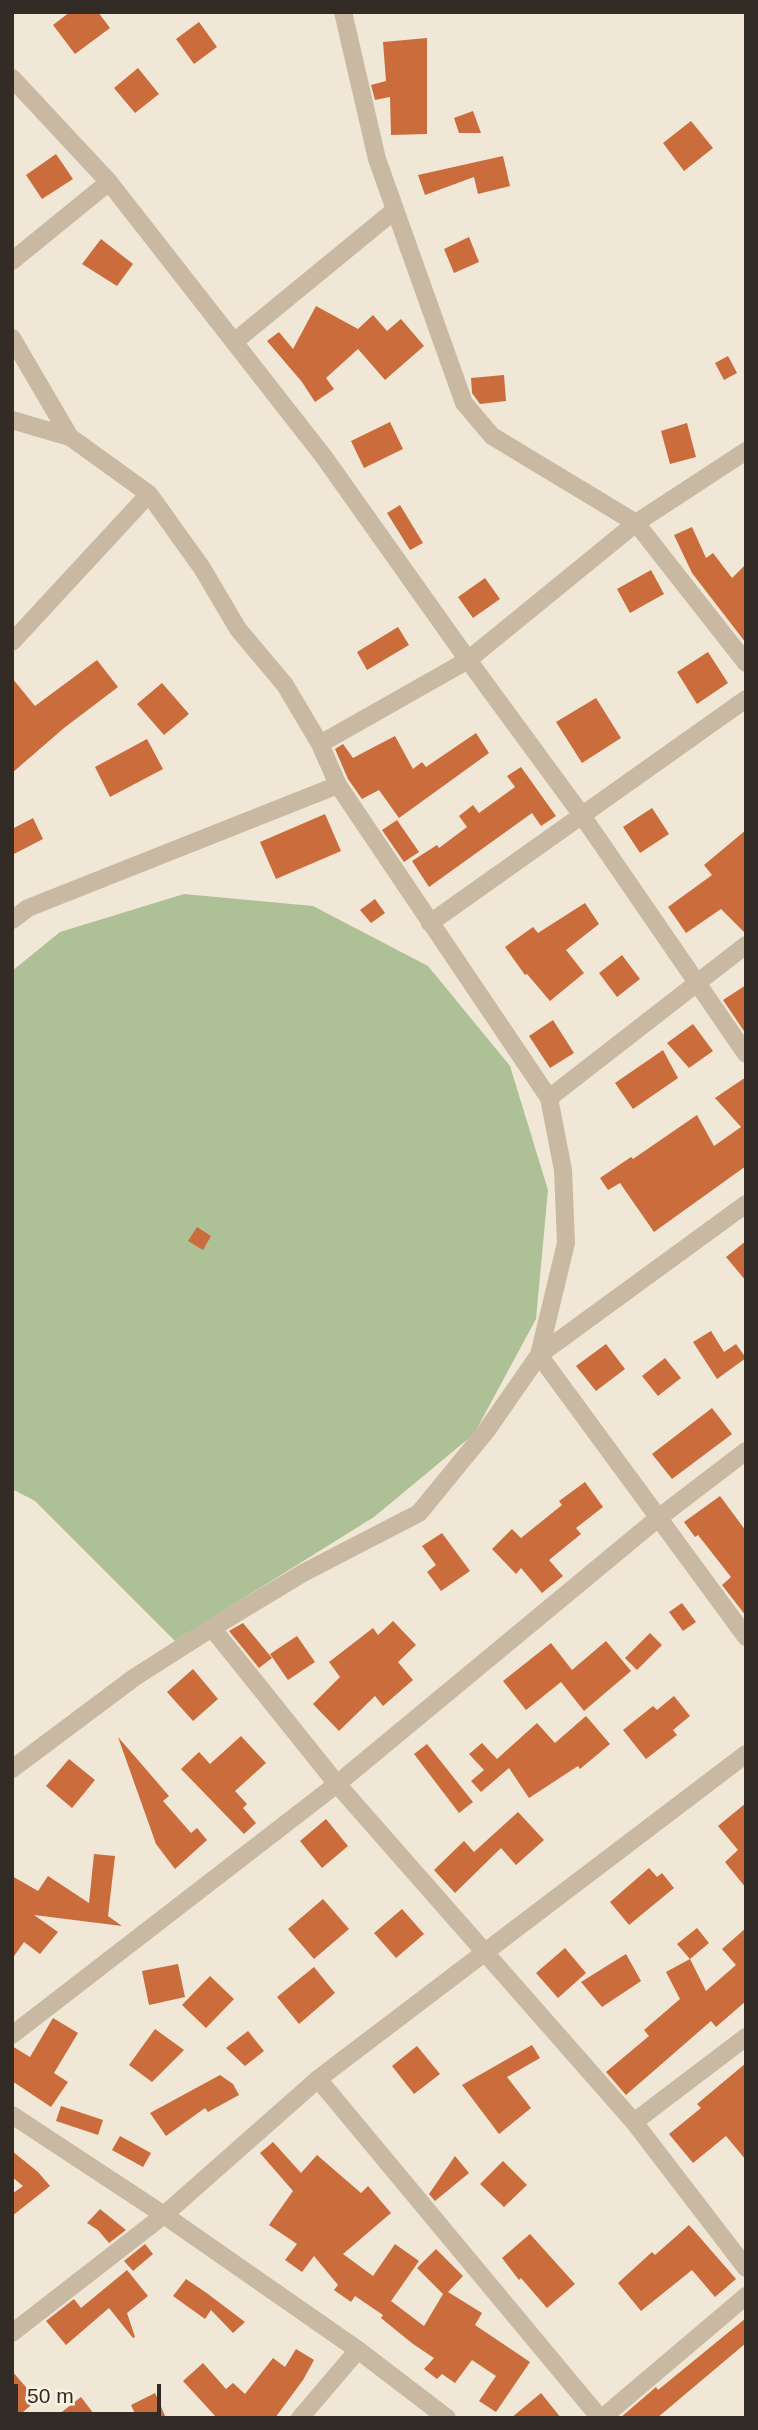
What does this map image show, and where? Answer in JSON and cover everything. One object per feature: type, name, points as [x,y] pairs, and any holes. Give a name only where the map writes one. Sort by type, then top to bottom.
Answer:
[{"type":"street","points":[[343,12],[377,159],[464,403],[492,436],[636,523],[746,663]]},
{"type":"street","points":[[12,78],[109,182],[324,457],[468,660],[582,814],[746,1054]]},
{"type":"street","points":[[12,261],[109,182]]},
{"type":"street","points":[[234,342],[395,210]]},
{"type":"street","points":[[12,338],[70,437]]},
{"type":"street","points":[[12,419],[70,437],[149,494],[202,568],[238,629],[285,685],[320,744],[338,785],[549,1098],[563,1170],[566,1243],[539,1355],[746,1637]]},
{"type":"street","points":[[320,744],[468,660],[636,523],[746,451]]},
{"type":"street","points":[[12,642],[149,494]]},
{"type":"street","points":[[430,923],[746,699]]},
{"type":"street","points":[[12,920],[28,908],[338,785]]},
{"type":"street","points":[[549,1098],[746,945]]},
{"type":"street","points":[[12,1769],[135,1677],[212,1628],[303,1573],[419,1513],[487,1430],[539,1355],[746,1204]]},
{"type":"street","points":[[12,2035],[337,1784],[657,1519],[746,1451]]},
{"type":"street","points":[[212,1628],[337,1784],[634,2122],[746,2269]]},
{"type":"street","points":[[12,2333],[164,2215],[318,2079],[746,1754]]},
{"type":"street","points":[[634,2122],[746,2037]]},
{"type":"street","points":[[318,2079],[601,2418],[746,2296]]},
{"type":"street","points":[[12,2115],[164,2215],[358,2350],[447,2418]]},
{"type":"street","points":[[300,2418],[358,2350]]},
{"type":"green space","points":[[184,894],[313,906],[428,966],[510,1066],[548,1190],[536,1319],[474,1434],[374,1517],[175,1641],[35,1501],[12,1489],[12,971],[60,932]]},
{"type":"building","points":[[70,12],[98,12],[110,28],[75,54],[53,25]]},
{"type":"building","points":[[199,22],[217,47],[194,64],[176,39]]},
{"type":"building","points":[[427,38],[427,134],[391,135],[390,97],[375,100],[371,85],[386,81],[383,42]]},
{"type":"building","points":[[138,68],[159,94],[135,113],[114,88]]},
{"type":"building","points":[[473,111],[481,133],[459,133],[454,118]]},
{"type":"building","points":[[691,121],[713,148],[684,171],[663,143]]},
{"type":"building","points":[[56,154],[73,179],[42,199],[26,175]]},
{"type":"building","points":[[503,156],[510,186],[478,194],[474,177],[425,195],[418,175]]},
{"type":"building","points":[[469,237],[479,262],[454,273],[444,249]]},
{"type":"building","points":[[101,239],[133,264],[117,286],[82,264]]},
{"type":"building","points":[[316,306],[358,329],[373,315],[387,331],[401,319],[424,346],[385,380],[358,349],[326,378],[334,389],[315,402],[302,382],[267,341],[279,332],[293,349]]},
{"type":"building","points":[[728,356],[737,373],[724,380],[715,363]]},
{"type":"building","points":[[504,375],[506,401],[480,404],[472,393],[471,378]]},
{"type":"building","points":[[390,422],[403,449],[364,468],[351,441]]},
{"type":"building","points":[[687,423],[696,457],[670,464],[661,431]]},
{"type":"building","points":[[400,505],[423,543],[410,550],[387,513]]},
{"type":"building","points":[[692,527],[706,558],[713,553],[732,578],[746,564],[746,643],[692,573],[674,535]]},
{"type":"building","points":[[651,570],[664,594],[630,613],[617,589]]},
{"type":"building","points":[[485,578],[500,599],[473,618],[458,597]]},
{"type":"building","points":[[398,627],[409,645],[367,670],[357,652]]},
{"type":"building","points":[[708,652],[728,683],[697,704],[677,672]]},
{"type":"building","points":[[97,660],[118,687],[64,728],[12,773],[12,678],[35,706]]},
{"type":"building","points":[[162,683],[189,714],[164,735],[137,704]]},
{"type":"building","points":[[596,698],[621,738],[582,763],[556,722]]},
{"type":"building","points":[[476,733],[489,753],[399,818],[379,790],[362,799],[348,779],[335,749],[343,744],[353,758],[395,736],[413,769],[422,762],[426,767]]},
{"type":"building","points":[[147,739],[163,769],[110,797],[95,767]]},
{"type":"building","points":[[521,767],[556,816],[541,826],[532,813],[429,887],[412,861],[437,845],[439,848],[467,827],[459,816],[473,805],[479,813],[515,787],[507,776]]},
{"type":"building","points":[[652,808],[669,834],[640,853],[623,827]]},
{"type":"building","points":[[325,814],[341,851],[276,879],[260,842]]},
{"type":"building","points":[[33,818],[43,839],[12,855],[12,829]]},
{"type":"building","points":[[397,820],[419,852],[404,862],[382,830]]},
{"type":"building","points":[[746,830],[746,934],[721,909],[686,933],[668,907],[712,875],[704,865]]},
{"type":"building","points":[[375,899],[385,913],[371,923],[360,910]]},
{"type":"building","points":[[585,903],[599,924],[566,950],[584,973],[550,1001],[527,974],[525,975],[505,947],[533,927],[538,933]]},
{"type":"building","points":[[622,955],[640,979],[617,997],[599,973]]},
{"type":"building","points":[[746,985],[746,1034],[723,1000]]},
{"type":"building","points":[[553,1020],[574,1053],[550,1068],[529,1036]]},
{"type":"building","points":[[693,1024],[713,1051],[689,1068],[667,1043]]},
{"type":"building","points":[[663,1050],[678,1078],[633,1109],[615,1083]]},
{"type":"building","points":[[746,1077],[746,1166],[654,1232],[620,1183],[608,1190],[600,1178],[697,1115],[714,1146],[741,1127],[715,1098]]},
{"type":"building","points":[[197,1227],[211,1236],[203,1250],[188,1241]]},
{"type":"building","points":[[746,1241],[746,1281],[726,1257]]},
{"type":"building","points":[[711,1331],[724,1352],[736,1344],[746,1358],[717,1379],[693,1342]]},
{"type":"building","points":[[606,1344],[625,1369],[596,1391],[576,1366]]},
{"type":"building","points":[[665,1358],[681,1378],[658,1396],[642,1376]]},
{"type":"building","points":[[712,1408],[732,1434],[672,1479],[652,1454]]},
{"type":"building","points":[[585,1482],[603,1507],[576,1528],[581,1534],[549,1560],[563,1576],[542,1593],[521,1568],[516,1574],[492,1549],[512,1529],[521,1538],[562,1505],[559,1501]]},
{"type":"building","points":[[720,1496],[746,1531],[746,1616],[722,1585],[731,1577],[698,1535],[695,1537],[684,1522]]},
{"type":"building","points":[[442,1533],[470,1571],[441,1591],[427,1572],[436,1565],[422,1546]]},
{"type":"building","points":[[682,1603],[696,1622],[683,1631],[669,1612]]},
{"type":"building","points":[[393,1621],[416,1645],[398,1662],[413,1680],[383,1706],[375,1696],[339,1731],[313,1704],[340,1677],[329,1662],[373,1628],[378,1635]]},
{"type":"building","points":[[243,1623],[272,1658],[259,1668],[229,1631]]},
{"type":"building","points":[[650,1633],[662,1645],[637,1670],[625,1658]]},
{"type":"building","points":[[297,1636],[315,1662],[288,1680],[270,1654]]},
{"type":"building","points":[[606,1641],[631,1671],[584,1711],[561,1682],[526,1710],[503,1681],[551,1643],[572,1670]]},
{"type":"building","points":[[193,1669],[218,1699],[193,1721],[167,1692]]},
{"type":"building","points":[[674,1696],[690,1716],[673,1730],[677,1735],[646,1759],[623,1730],[653,1706],[657,1710]]},
{"type":"building","points":[[586,1716],[610,1744],[580,1769],[578,1766],[529,1798],[509,1768],[481,1792],[471,1781],[484,1770],[469,1754],[482,1743],[497,1759],[537,1723],[555,1743]]},
{"type":"building","points":[[241,1736],[266,1763],[235,1791],[247,1804],[243,1808],[256,1823],[244,1834],[181,1769],[199,1752],[210,1764]]},
{"type":"building","points":[[118,1737],[169,1796],[163,1801],[191,1833],[197,1828],[207,1840],[175,1869],[156,1844]]},
{"type":"building","points":[[427,1744],[473,1802],[459,1813],[414,1754]]},
{"type":"building","points":[[69,1759],[95,1780],[72,1808],[46,1786]]},
{"type":"building","points":[[746,1803],[746,1888],[725,1862],[738,1850],[718,1826]]},
{"type":"building","points":[[518,1812],[544,1840],[516,1865],[501,1848],[455,1893],[434,1870],[464,1841],[474,1852]]},
{"type":"building","points":[[326,1819],[348,1846],[322,1868],[300,1841]]},
{"type":"building","points":[[94,1854],[115,1856],[108,1916],[122,1926],[34,1915],[58,1932],[40,1954],[24,1942],[12,1959],[12,1876],[38,1891],[48,1876],[89,1903]]},
{"type":"building","points":[[649,1868],[657,1877],[662,1873],[674,1888],[629,1925],[610,1902]]},
{"type":"building","points":[[323,1899],[349,1929],[314,1959],[288,1929]]},
{"type":"building","points":[[402,1909],[424,1934],[396,1958],[374,1933]]},
{"type":"building","points":[[697,1928],[709,1943],[690,1959],[677,1944]]},
{"type":"building","points":[[746,1928],[746,2001],[716,2027],[711,2021],[626,2095],[606,2072],[649,2036],[644,2030],[680,1999],[666,1972],[690,1959],[706,1991],[736,1965],[722,1949]]},
{"type":"building","points":[[565,1948],[586,1973],[558,1998],[536,1973]]},
{"type":"building","points":[[626,1954],[641,1981],[602,2007],[581,1982]]},
{"type":"building","points":[[178,1964],[185,1997],[149,2005],[142,1971]]},
{"type":"building","points":[[314,1967],[335,1993],[299,2024],[277,1997]]},
{"type":"building","points":[[210,1976],[234,1999],[206,2028],[182,2005]]},
{"type":"building","points":[[53,2018],[78,2033],[54,2073],[68,2082],[51,2107],[12,2081],[12,2046],[30,2057]]},
{"type":"building","points":[[155,2029],[184,2050],[152,2082],[129,2065]]},
{"type":"building","points":[[248,2031],[264,2051],[245,2066],[226,2048]]},
{"type":"building","points":[[532,2045],[540,2058],[507,2077],[531,2108],[499,2134],[462,2085]]},
{"type":"building","points":[[417,2046],[440,2074],[414,2094],[392,2066]]},
{"type":"building","points":[[746,2063],[746,2160],[726,2136],[693,2163],[669,2134],[701,2108],[697,2104]]},
{"type":"building","points":[[220,2075],[233,2084],[239,2095],[208,2112],[205,2108],[166,2136],[150,2113]]},
{"type":"building","points":[[61,2106],[103,2120],[98,2135],[56,2121]]},
{"type":"building","points":[[120,2136],[151,2153],[143,2167],[112,2150]]},
{"type":"building","points":[[273,2142],[301,2173],[317,2155],[361,2193],[368,2186],[391,2213],[343,2254],[373,2276],[395,2244],[419,2261],[391,2301],[424,2326],[443,2294],[417,2268],[436,2249],[463,2276],[448,2292],[482,2313],[475,2325],[530,2362],[496,2412],[479,2401],[496,2376],[472,2360],[455,2383],[442,2374],[437,2379],[424,2369],[434,2358],[381,2318],[383,2315],[355,2296],[351,2302],[334,2290],[338,2285],[314,2256],[302,2272],[285,2260],[297,2244],[269,2225],[293,2191],[260,2153]]},
{"type":"building","points":[[12,2151],[38,2172],[50,2186],[12,2216],[12,2194],[23,2186],[12,2177]]},
{"type":"building","points":[[455,2156],[469,2173],[435,2201],[429,2194]]},
{"type":"building","points":[[503,2161],[527,2185],[504,2207],[480,2184]]},
{"type":"building","points":[[100,2209],[126,2230],[109,2243],[98,2230],[87,2223]]},
{"type":"building","points":[[689,2225],[736,2279],[715,2297],[692,2270],[641,2311],[618,2283],[652,2252],[655,2255]]},
{"type":"building","points":[[530,2234],[575,2284],[547,2308],[502,2258]]},
{"type":"building","points":[[145,2244],[153,2254],[133,2271],[124,2261]]},
{"type":"building","points":[[127,2270],[148,2296],[127,2313],[135,2337],[133,2338],[109,2308],[66,2345],[46,2321],[74,2299],[81,2308]]},
{"type":"building","points":[[186,2279],[245,2322],[233,2333],[211,2310],[205,2319],[173,2296]]},
{"type":"building","points":[[746,2318],[746,2343],[657,2418],[620,2418],[656,2387],[658,2390]]},
{"type":"building","points":[[296,2349],[314,2360],[275,2418],[217,2418],[183,2381],[203,2363],[226,2389],[233,2383],[245,2394],[273,2358],[285,2367]]},
{"type":"building","points":[[12,2371],[37,2400],[16,2418],[12,2418]]},
{"type":"building","points":[[155,2393],[166,2418],[137,2418],[131,2405]]},
{"type":"building","points":[[541,2393],[561,2418],[511,2418]]},
{"type":"building","points":[[81,2397],[97,2418],[54,2418]]}]
